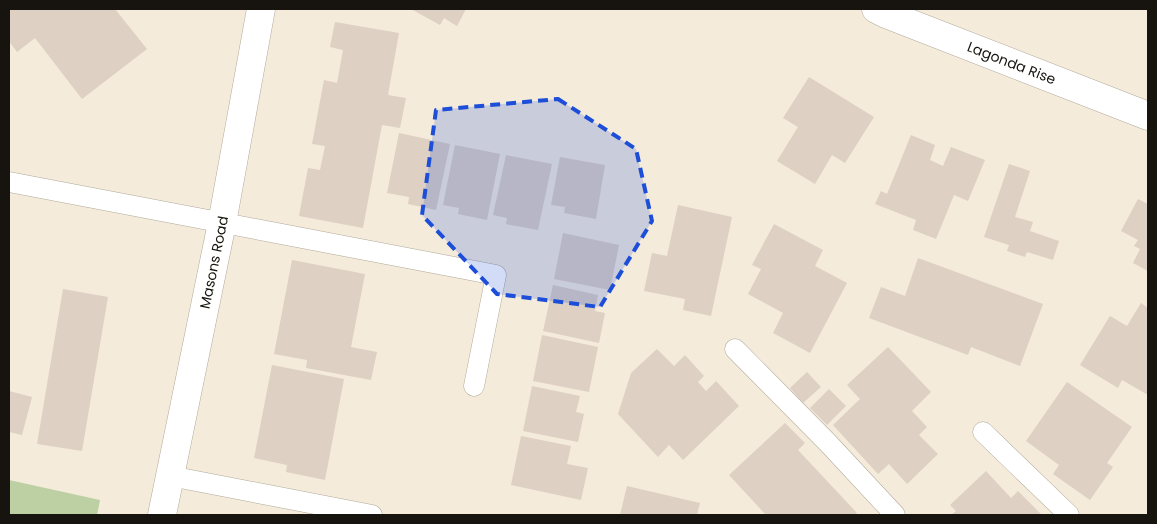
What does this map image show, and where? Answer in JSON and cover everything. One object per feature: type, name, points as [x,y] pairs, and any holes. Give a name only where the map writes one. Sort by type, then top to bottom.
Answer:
[{"type":"street","name":"Masons Road","points":[[162,515],[222,223],[261,9]]},
{"type":"street","name":"Lagonda Rise","points":[[876,9],[1148,116]]},
{"type":"lane","points":[[9,182],[496,275],[474,386]]},
{"type":"lane","points":[[735,349],[828,443],[895,515]]},
{"type":"lane","points":[[983,432],[1069,515]]},
{"type":"lane","points":[[170,476],[372,515]]},
{"type":"highlighted area","points":[[558,99],[636,149],[652,221],[600,307],[497,294],[422,215],[436,110]]},
{"type":"green space","points":[[9,480],[100,500],[97,515],[9,515]]},
{"type":"building","points":[[9,9],[115,9],[147,49],[82,99],[35,38],[17,52],[9,41]]},
{"type":"building","points":[[411,9],[466,9],[457,26],[444,18],[440,25]]},
{"type":"building","points":[[335,22],[399,33],[388,95],[406,98],[400,128],[382,125],[363,228],[299,216],[308,168],[320,170],[325,146],[312,144],[324,80],[337,83],[343,50],[330,47]]},
{"type":"building","points":[[809,77],[874,117],[845,163],[832,155],[815,184],[777,161],[798,127],[783,118]]},
{"type":"building","points":[[399,133],[450,144],[436,210],[408,204],[409,197],[387,193]]},
{"type":"building","points":[[911,135],[935,145],[930,160],[943,166],[951,147],[985,160],[968,201],[954,195],[936,239],[913,230],[916,220],[875,204],[881,191],[887,194]]},
{"type":"building","points":[[455,145],[500,154],[487,220],[458,214],[459,208],[443,205]]},
{"type":"building","points":[[506,155],[552,164],[538,230],[506,224],[507,218],[493,215]]},
{"type":"building","points":[[560,157],[605,165],[596,219],[564,213],[565,207],[551,205]]},
{"type":"building","points":[[1009,164],[1030,171],[1015,217],[1033,222],[1030,231],[1059,241],[1053,260],[1027,252],[1025,257],[1007,251],[1009,245],[984,237]]},
{"type":"building","points":[[1138,199],[1148,204],[1148,271],[1133,263],[1140,249],[1134,246],[1138,240],[1121,231]]},
{"type":"building","points":[[678,205],[732,217],[711,316],[683,310],[685,299],[644,291],[652,253],[667,256]]},
{"type":"building","points":[[774,224],[823,250],[815,266],[847,283],[810,353],[773,333],[783,313],[748,294],[761,269],[752,265]]},
{"type":"building","points":[[563,233],[619,245],[610,290],[554,279]]},
{"type":"building","points":[[918,258],[1043,304],[1020,366],[971,347],[968,355],[869,318],[881,287],[905,296]]},
{"type":"building","points":[[292,260],[365,274],[351,347],[377,352],[371,380],[306,368],[307,360],[274,354]]},
{"type":"building","points":[[553,285],[598,295],[595,311],[605,313],[599,343],[543,331]]},
{"type":"building","points":[[63,289],[108,297],[82,451],[37,444]]},
{"type":"building","points":[[1141,303],[1148,308],[1148,395],[1122,380],[1118,388],[1080,365],[1110,316],[1127,326]]},
{"type":"building","points":[[542,335],[598,347],[589,392],[533,381]]},
{"type":"building","points":[[888,347],[931,392],[912,411],[927,427],[919,435],[938,454],[907,484],[889,464],[878,474],[833,425],[860,399],[847,385]]},
{"type":"building","points":[[657,349],[674,366],[685,355],[704,376],[698,382],[706,391],[716,381],[739,406],[683,460],[669,445],[658,457],[618,414],[631,373]]},
{"type":"building","points":[[272,365],[344,379],[325,480],[286,472],[287,465],[254,458]]},
{"type":"building","points":[[807,372],[821,387],[803,403],[790,388]]},
{"type":"building","points":[[1067,382],[1132,427],[1107,463],[1113,467],[1090,500],[1053,474],[1059,465],[1026,441]]},
{"type":"building","points":[[532,386],[580,396],[576,412],[584,414],[578,442],[523,431]]},
{"type":"building","points":[[829,389],[846,406],[827,425],[810,408]]},
{"type":"building","points":[[9,391],[32,397],[22,435],[9,432]]},
{"type":"building","points":[[785,423],[805,443],[798,450],[857,513],[854,515],[766,515],[729,475]]},
{"type":"building","points":[[521,436],[571,446],[567,464],[588,468],[581,500],[511,485]]},
{"type":"building","points":[[986,471],[1011,498],[1018,491],[1042,515],[951,515],[956,511],[950,505]]},
{"type":"building","points":[[627,486],[700,503],[697,515],[620,515]]}]
